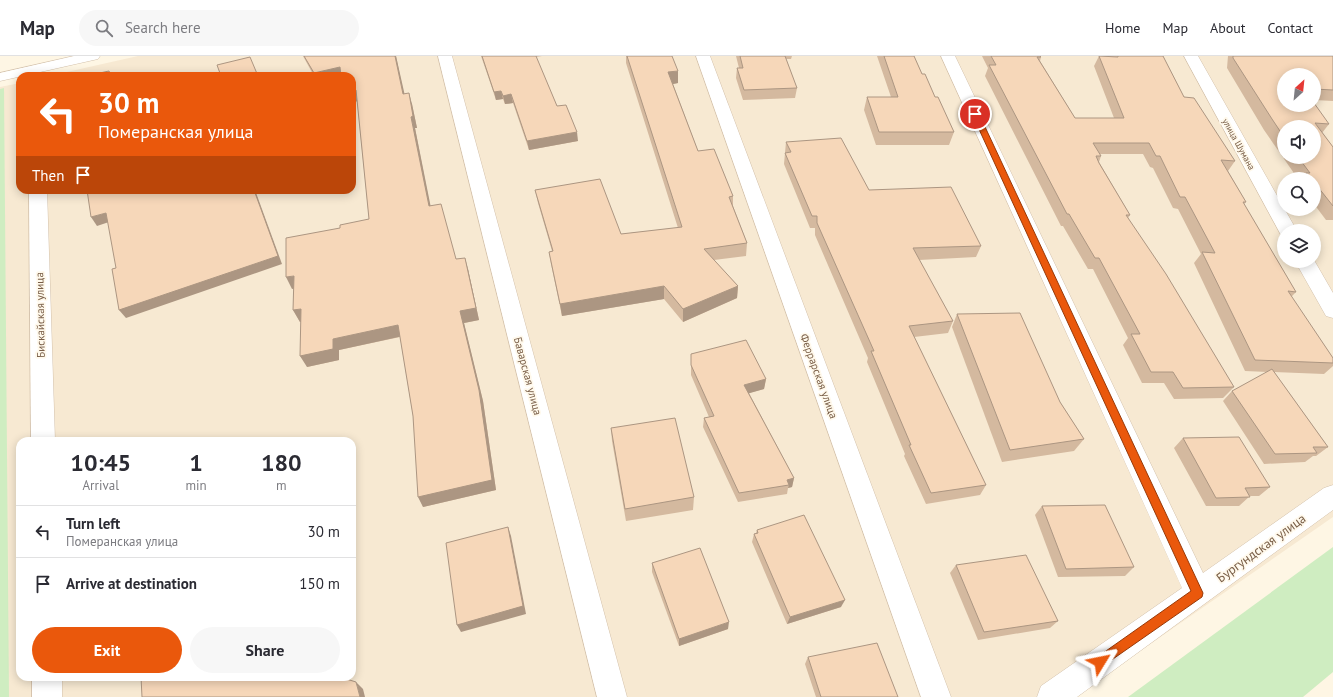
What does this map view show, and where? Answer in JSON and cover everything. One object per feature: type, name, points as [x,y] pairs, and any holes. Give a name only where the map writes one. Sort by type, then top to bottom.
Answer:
[{"type":"street","points":[[39,72],[93,56]]},
{"type":"street","name":"Баварская улица","points":[[444,56],[612,697]]},
{"type":"street","name":"Феррарская улица","points":[[703,56],[936,697]]},
{"type":"street","points":[[948,56],[1198,593]]},
{"type":"street","name":"улица Шумана","points":[[1191,56],[1284,224]]},
{"type":"street","points":[[0,77],[16,75]]},
{"type":"street","name":"Бискайская улица","points":[[38,194],[42,437]]},
{"type":"street","points":[[1309,268],[1333,311]]},
{"type":"street","name":"Бургундская улица","points":[[1052,697],[1333,496]]},
{"type":"street","points":[[47,681],[47,697]]},
{"type":"shaded area","points":[[138,56],[1333,56],[1333,517],[1074,697],[0,697],[0,87],[16,84],[16,194],[356,194],[356,72],[67,72]]},
{"type":"green space","points":[[4,88],[9,697],[0,697],[0,89]]},
{"type":"green space","points":[[1333,547],[1333,672],[1303,697],[1128,697]]},
{"type":"building","points":[[304,56],[395,56],[403,94],[409,93],[413,116],[411,117],[429,206],[441,204],[456,259],[465,258],[476,308],[460,311],[479,390],[492,480],[418,497],[413,416],[398,325],[333,339],[333,349],[300,356],[301,309],[293,310],[294,276],[286,277],[286,238],[340,228],[340,225],[369,219],[356,90],[356,72],[341,72],[340,67],[313,72]]},
{"type":"building","points":[[482,56],[536,56],[557,106],[566,105],[577,132],[527,141],[511,94],[503,96],[501,91],[494,92]]},
{"type":"building","points":[[627,56],[672,56],[678,71],[668,72],[698,151],[714,149],[733,196],[729,197],[747,243],[704,249],[738,286],[683,309],[664,286],[560,304],[549,252],[553,251],[535,190],[600,179],[621,234],[682,227]]},
{"type":"building","points":[[740,56],[785,56],[797,88],[744,90],[737,68],[743,68]]},
{"type":"building","points":[[884,56],[914,56],[922,74],[925,74],[935,97],[938,97],[954,132],[879,132],[867,97],[898,97]]},
{"type":"building","points":[[991,56],[1040,56],[1041,57],[1037,57],[1075,118],[1124,118],[1099,56],[1163,56],[1184,97],[1194,98],[1235,161],[1221,160],[1246,202],[1243,202],[1277,260],[1277,268],[1282,268],[1296,292],[1288,291],[1333,358],[1333,363],[1255,360],[1202,252],[1215,253],[1185,197],[1180,197],[1160,156],[1156,156],[1149,143],[1093,143],[1101,156],[1096,156],[1099,163],[1130,215],[1126,215],[1166,274],[1234,387],[1183,388],[1173,372],[1151,372],[1131,334],[1140,334],[1099,258],[1095,258],[1069,214],[1067,214],[989,65],[996,65]]},
{"type":"building","points":[[1233,56],[1333,56],[1333,90],[1321,89],[1321,68],[1277,68],[1277,112],[1320,112],[1329,124],[1321,123],[1321,120],[1277,120],[1277,126]]},
{"type":"building","points":[[250,57],[256,72],[220,72],[217,65]]},
{"type":"building","points":[[1321,131],[1333,147],[1333,206],[1321,191],[1321,172],[1309,172],[1303,164],[1321,164]]},
{"type":"building","points":[[841,138],[869,190],[951,187],[981,246],[913,248],[953,321],[909,326],[986,485],[931,493],[909,445],[911,445],[871,351],[874,351],[817,223],[817,216],[812,216],[785,153],[791,152],[786,142]]},
{"type":"building","points":[[88,194],[255,194],[278,256],[119,310],[112,269],[116,268],[106,213],[91,217]]},
{"type":"building","points":[[1020,313],[1060,402],[1084,439],[1010,450],[957,314]]},
{"type":"building","points":[[746,340],[766,379],[744,385],[794,478],[787,480],[789,485],[739,493],[704,418],[714,416],[691,365],[691,354]]},
{"type":"building","points":[[1272,369],[1328,447],[1313,447],[1317,453],[1275,454],[1232,391]]},
{"type":"building","points":[[675,418],[694,497],[625,509],[611,428]]},
{"type":"building","points":[[1239,437],[1270,487],[1245,488],[1250,497],[1216,498],[1183,438]]},
{"type":"building","points":[[1105,505],[1134,567],[1066,569],[1042,506]]},
{"type":"building","points":[[804,515],[845,600],[790,617],[754,534],[758,533],[757,530]]},
{"type":"building","points":[[508,527],[523,606],[457,625],[446,543]]},
{"type":"building","points":[[700,548],[729,622],[679,639],[652,563]]},
{"type":"building","points":[[1026,555],[1058,621],[984,632],[956,565]]},
{"type":"building","points":[[877,643],[898,697],[821,697],[808,657]]},
{"type":"building","points":[[141,681],[353,681],[356,682],[360,697],[142,697]]},
{"type":"route","points":[[975,114],[1198,593],[1100,662]]}]
